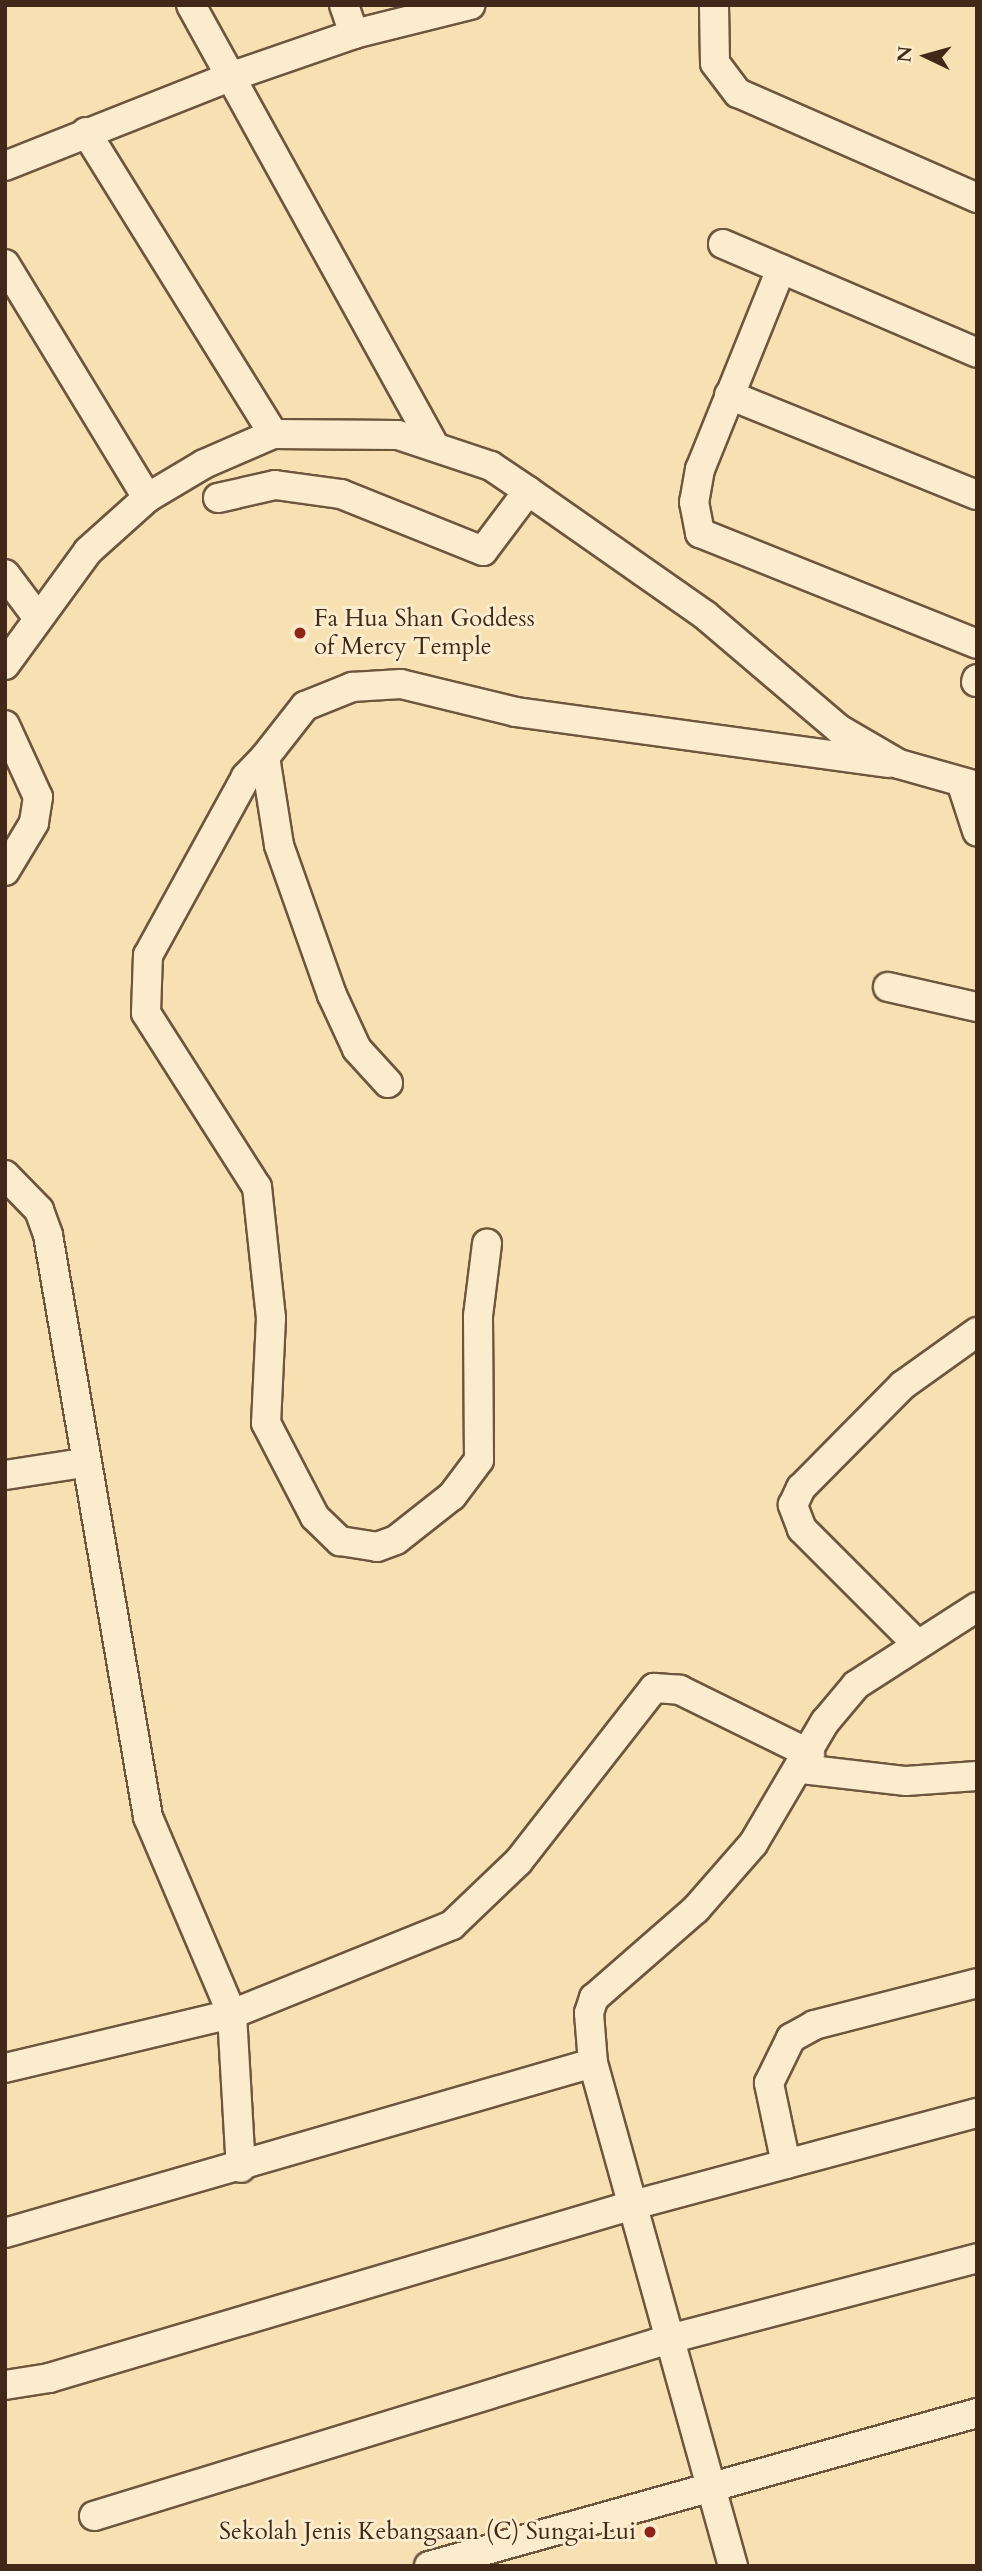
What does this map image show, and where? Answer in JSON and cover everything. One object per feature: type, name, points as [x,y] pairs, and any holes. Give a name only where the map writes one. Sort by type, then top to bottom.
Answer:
[{"type":"street","points":[[191,5],[227,78],[432,442]]},
{"type":"street","points":[[344,5],[354,34]]},
{"type":"street","points":[[5,166],[227,78],[354,34],[439,7],[470,5]]},
{"type":"street","points":[[714,5],[715,63],[738,93],[977,198]]},
{"type":"street","points":[[86,132],[273,434]]},
{"type":"street","points":[[723,244],[977,353]]},
{"type":"street","points":[[5,264],[147,498]]},
{"type":"street","points":[[781,268],[701,469],[694,502],[700,533],[977,644]]},
{"type":"street","points":[[729,395],[977,495]]},
{"type":"street","points":[[5,665],[88,551],[147,498],[273,434],[348,432],[432,442],[528,491],[705,615],[839,729],[899,764]]},
{"type":"street","points":[[218,498],[275,485],[341,494],[483,551],[528,491]]},
{"type":"street","points":[[5,574],[37,618]]},
{"type":"street","points":[[487,1244],[478,1316],[479,1460],[452,1496],[396,1540],[377,1547],[340,1541],[315,1517],[266,1423],[271,1318],[257,1187],[146,1013],[148,956],[246,777],[305,706],[352,687],[401,684],[516,712],[899,764],[972,783],[977,831]]},
{"type":"street","points":[[5,725],[38,797],[34,823],[5,871]]},
{"type":"street","points":[[265,757],[279,845],[332,995],[357,1049],[388,1083]]},
{"type":"street","points":[[888,987],[977,1007]]},
{"type":"street","points":[[5,1175],[45,1222],[83,1463],[148,1817],[233,2014],[241,2168]]},
{"type":"street","points":[[917,1644],[802,1528],[793,1505],[801,1489],[903,1385],[977,1332]]},
{"type":"street","points":[[5,1475],[83,1463]]},
{"type":"street","points":[[733,2566],[673,2338],[593,2063],[587,2037],[594,1998],[696,1909],[753,1844],[856,1685],[977,1607]]},
{"type":"street","points":[[5,2068],[233,2014],[452,1925],[518,1862],[654,1688],[680,1690],[806,1762],[906,1781],[977,1776]]},
{"type":"street","points":[[786,2164],[769,2083],[791,2038],[827,2021],[977,1983]]},
{"type":"street","points":[[5,2233],[241,2168],[593,2063]]},
{"type":"street","points":[[5,2385],[49,2378],[633,2205],[977,2113]]},
{"type":"street","points":[[94,2516],[673,2338],[977,2258]]},
{"type":"street","points":[[429,2566],[471,2561],[712,2488],[977,2413]]},
{"type":"place","name":"Fa Hua Shan Goddess of Mercy Temple","points":[[300,633]]},
{"type":"place","name":"Sekolah Jenis Kebangsaan (C) Sungai Lui","points":[[650,2532]]}]
